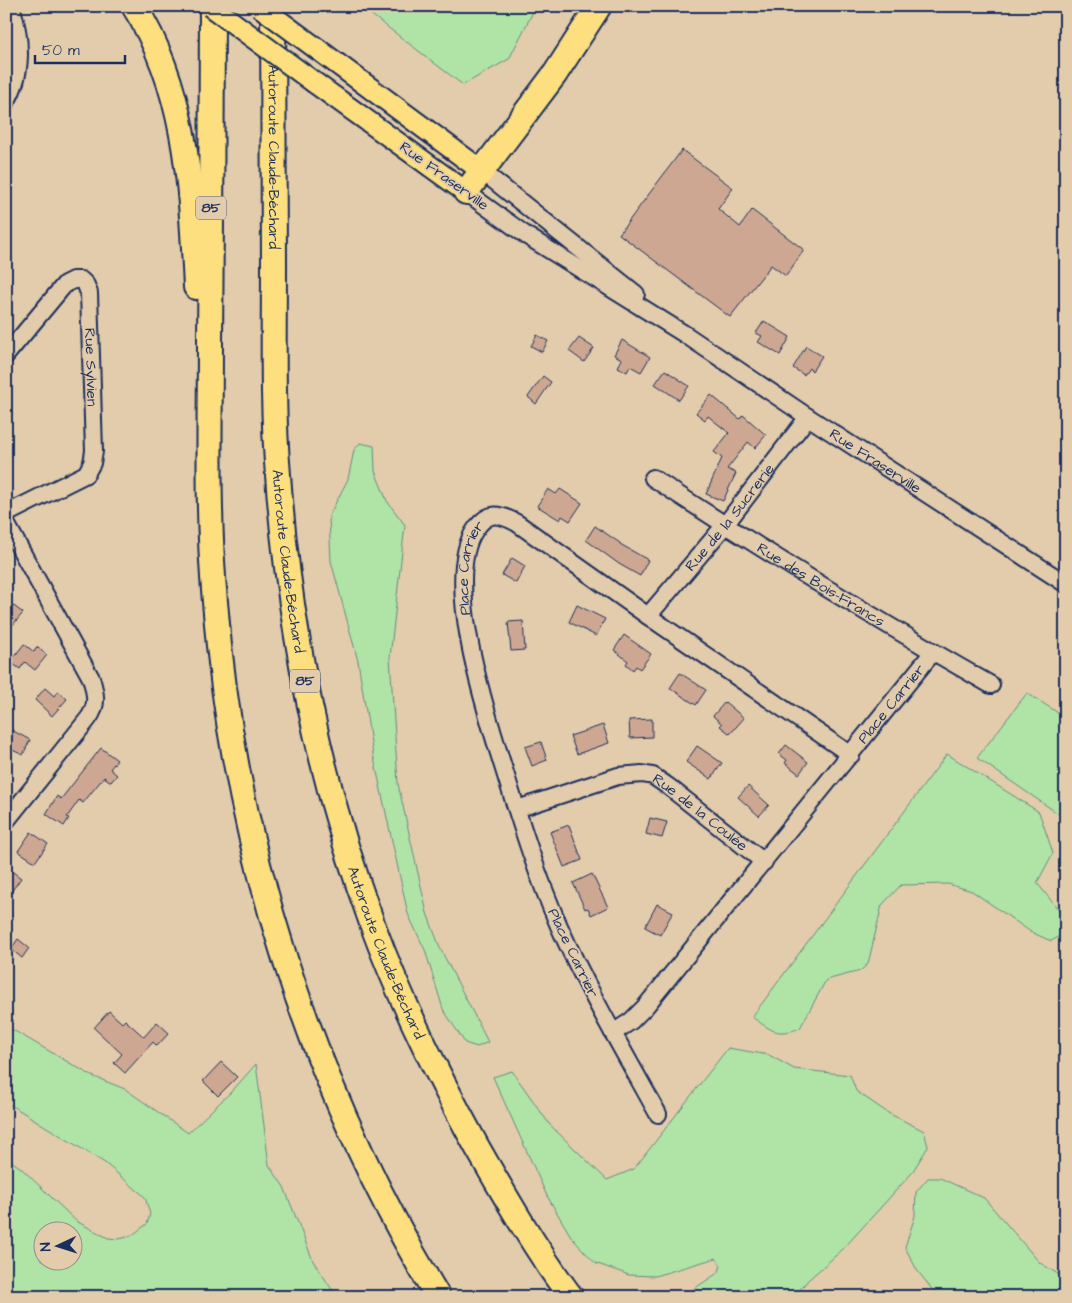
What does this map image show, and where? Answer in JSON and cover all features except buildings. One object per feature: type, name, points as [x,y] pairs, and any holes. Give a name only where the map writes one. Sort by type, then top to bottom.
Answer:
[{"type":"highway","points":[[134,6],[156,47],[173,89],[180,116],[188,167],[198,315],[202,488],[215,609]]},
{"type":"highway","name":"85","points":[[210,6],[212,108],[210,410],[212,548],[215,609],[226,700],[238,774],[268,905],[287,968],[315,1046],[346,1120],[384,1199],[438,1297]]},
{"type":"highway","name":"Autoroute Claude-Béchard","points":[[273,6],[274,358],[277,471],[290,594],[320,752],[338,818],[368,910],[412,1019],[460,1117],[495,1179],[527,1232],[571,1297]]},
{"type":"highway","points":[[274,178],[282,6]]},
{"type":"highway","points":[[466,192],[556,74],[594,11]]},
{"type":"main road","name":"Rue Fraserville","points":[[210,6],[466,192]]},
{"type":"main road","name":"Rue Fraserville","points":[[259,6],[482,171]]},
{"type":"street","points":[[6,102],[13,91],[19,54],[18,35],[11,6]]},
{"type":"street","name":"Rue Fraserville","points":[[482,171],[560,232],[686,336]]},
{"type":"street","name":"Rue Fraserville","points":[[466,192],[527,236],[686,336],[1066,584]]},
{"type":"street","name":"Rue Sylvien","points":[[6,355],[65,284],[73,280],[81,280],[86,285],[89,293],[94,451],[92,463],[86,474],[6,514]]},
{"type":"street","name":"Rue de la Sucrerie","points":[[648,616],[724,525],[808,417]]},
{"type":"street","name":"Rue des Bois-Francs","points":[[654,478],[724,525],[933,652],[991,685]]},
{"type":"street","name":"Place Carrier","points":[[658,1114],[613,1033],[560,928],[539,876],[517,810],[493,733],[468,634],[464,570],[470,540],[474,532],[490,516],[502,515],[508,518],[851,755]]},
{"type":"street","points":[[6,523],[90,678],[96,700],[95,711],[9,809]]},
{"type":"street","name":"Place Carrier","points":[[613,1033],[639,1014],[933,652]]},
{"type":"street","name":"Rue de la Coulée","points":[[517,810],[618,776],[642,774],[653,776],[764,862]]},
{"type":"green space","points":[[360,6],[536,6],[509,59],[463,85]]},
{"type":"green space","points":[[6,35],[14,41],[13,55],[9,64],[6,64]]},
{"type":"green space","points":[[360,443],[374,446],[375,471],[387,501],[405,525],[390,657],[398,784],[427,913],[440,948],[488,1042],[477,1047],[465,1043],[443,1009],[425,950],[408,914],[372,749],[358,661],[331,561],[329,516],[348,479],[354,450]]},
{"type":"green space","points":[[1027,693],[1066,718],[1066,819],[977,758]]},
{"type":"green space","points":[[947,754],[1039,812],[1053,853],[1037,883],[1066,919],[1066,933],[1051,941],[1031,932],[972,891],[948,884],[901,885],[882,905],[868,964],[860,971],[826,980],[800,1028],[785,1032],[774,1031],[752,1017]]},
{"type":"green space","points":[[6,1026],[92,1076],[125,1089],[188,1133],[233,1090],[256,1064],[269,1165],[284,1187],[313,1261],[337,1297],[6,1297],[6,1157],[22,1169],[75,1220],[32,1220],[32,1270],[82,1270],[82,1224],[108,1238],[119,1239],[131,1236],[147,1224],[150,1214],[145,1197],[105,1163],[6,1102]]},
{"type":"green space","points":[[728,1048],[769,1055],[794,1069],[850,1075],[856,1091],[888,1113],[924,1131],[928,1147],[911,1174],[842,1250],[808,1280],[794,1297],[682,1297],[719,1272],[721,1265],[716,1258],[655,1276],[629,1275],[595,1263],[572,1238],[547,1196],[493,1077],[512,1071],[550,1125],[607,1180],[634,1169]]},
{"type":"green space","points":[[928,1178],[940,1178],[984,1198],[1040,1263],[1066,1279],[1066,1297],[938,1297],[917,1270],[905,1247],[915,1216],[916,1192]]}]
